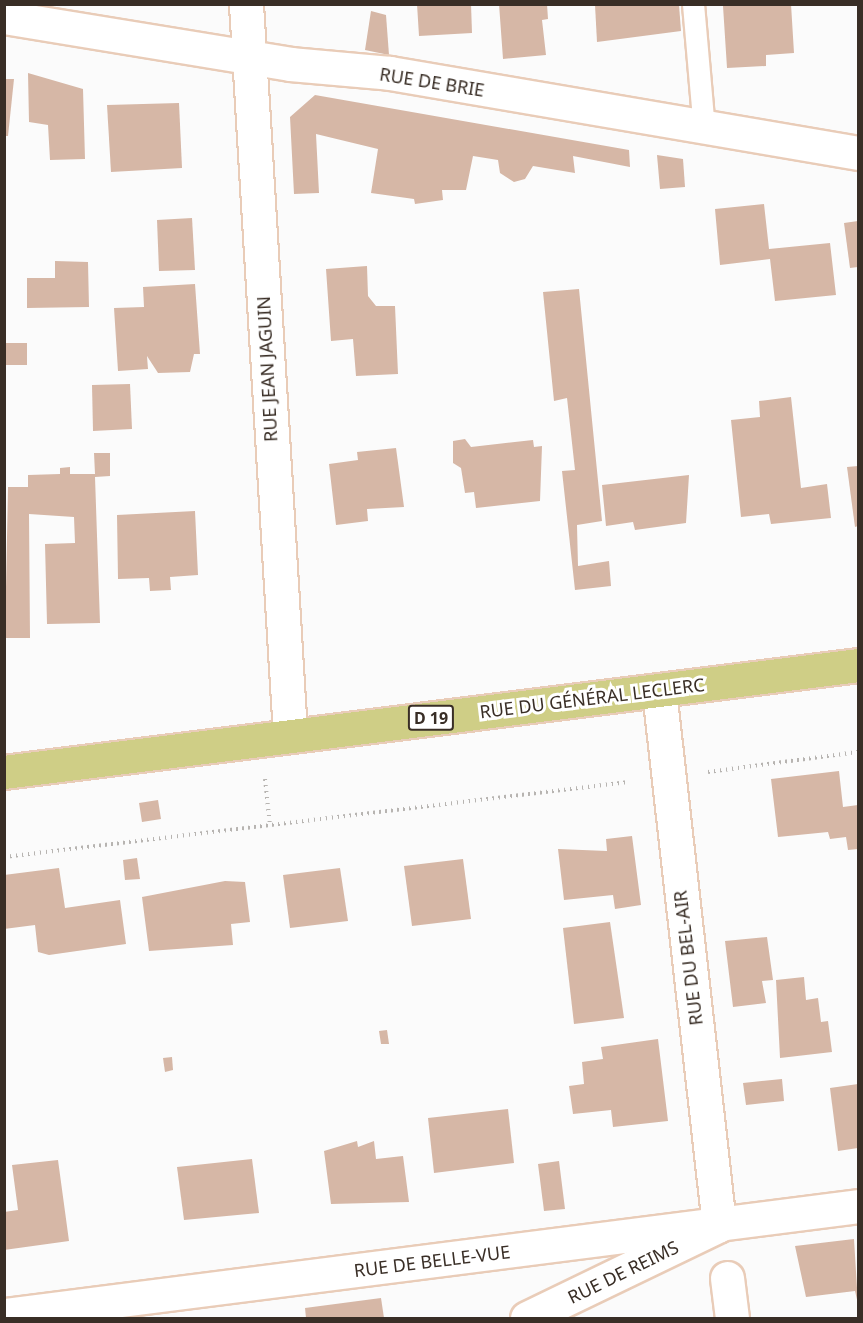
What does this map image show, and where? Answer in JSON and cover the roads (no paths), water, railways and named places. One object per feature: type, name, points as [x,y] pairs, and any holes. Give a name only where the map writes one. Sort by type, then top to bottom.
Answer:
[{"type":"main road","name":"RUE DU GÉNÉRAL LECLERC","points":[[4,772],[290,734],[659,691],[858,665]]},
{"type":"street","name":"RUE JEAN JAGUIN","points":[[246,4],[290,734]]},
{"type":"street","name":"RUE DE BRIE","points":[[4,16],[249,56],[390,73],[704,129],[858,153]]},
{"type":"street","name":"RUE DU BEL-AIR","points":[[659,691],[719,1225]]},
{"type":"street","name":"RUE DE BELLE-VUE","points":[[4,1315],[858,1206]]},
{"type":"street","name":"RUE DE REIMS","points":[[527,1318],[719,1225]]},
{"type":"street","points":[[727,1278],[732,1318]]},
{"type":"lane","points":[[693,4],[704,129]]}]
